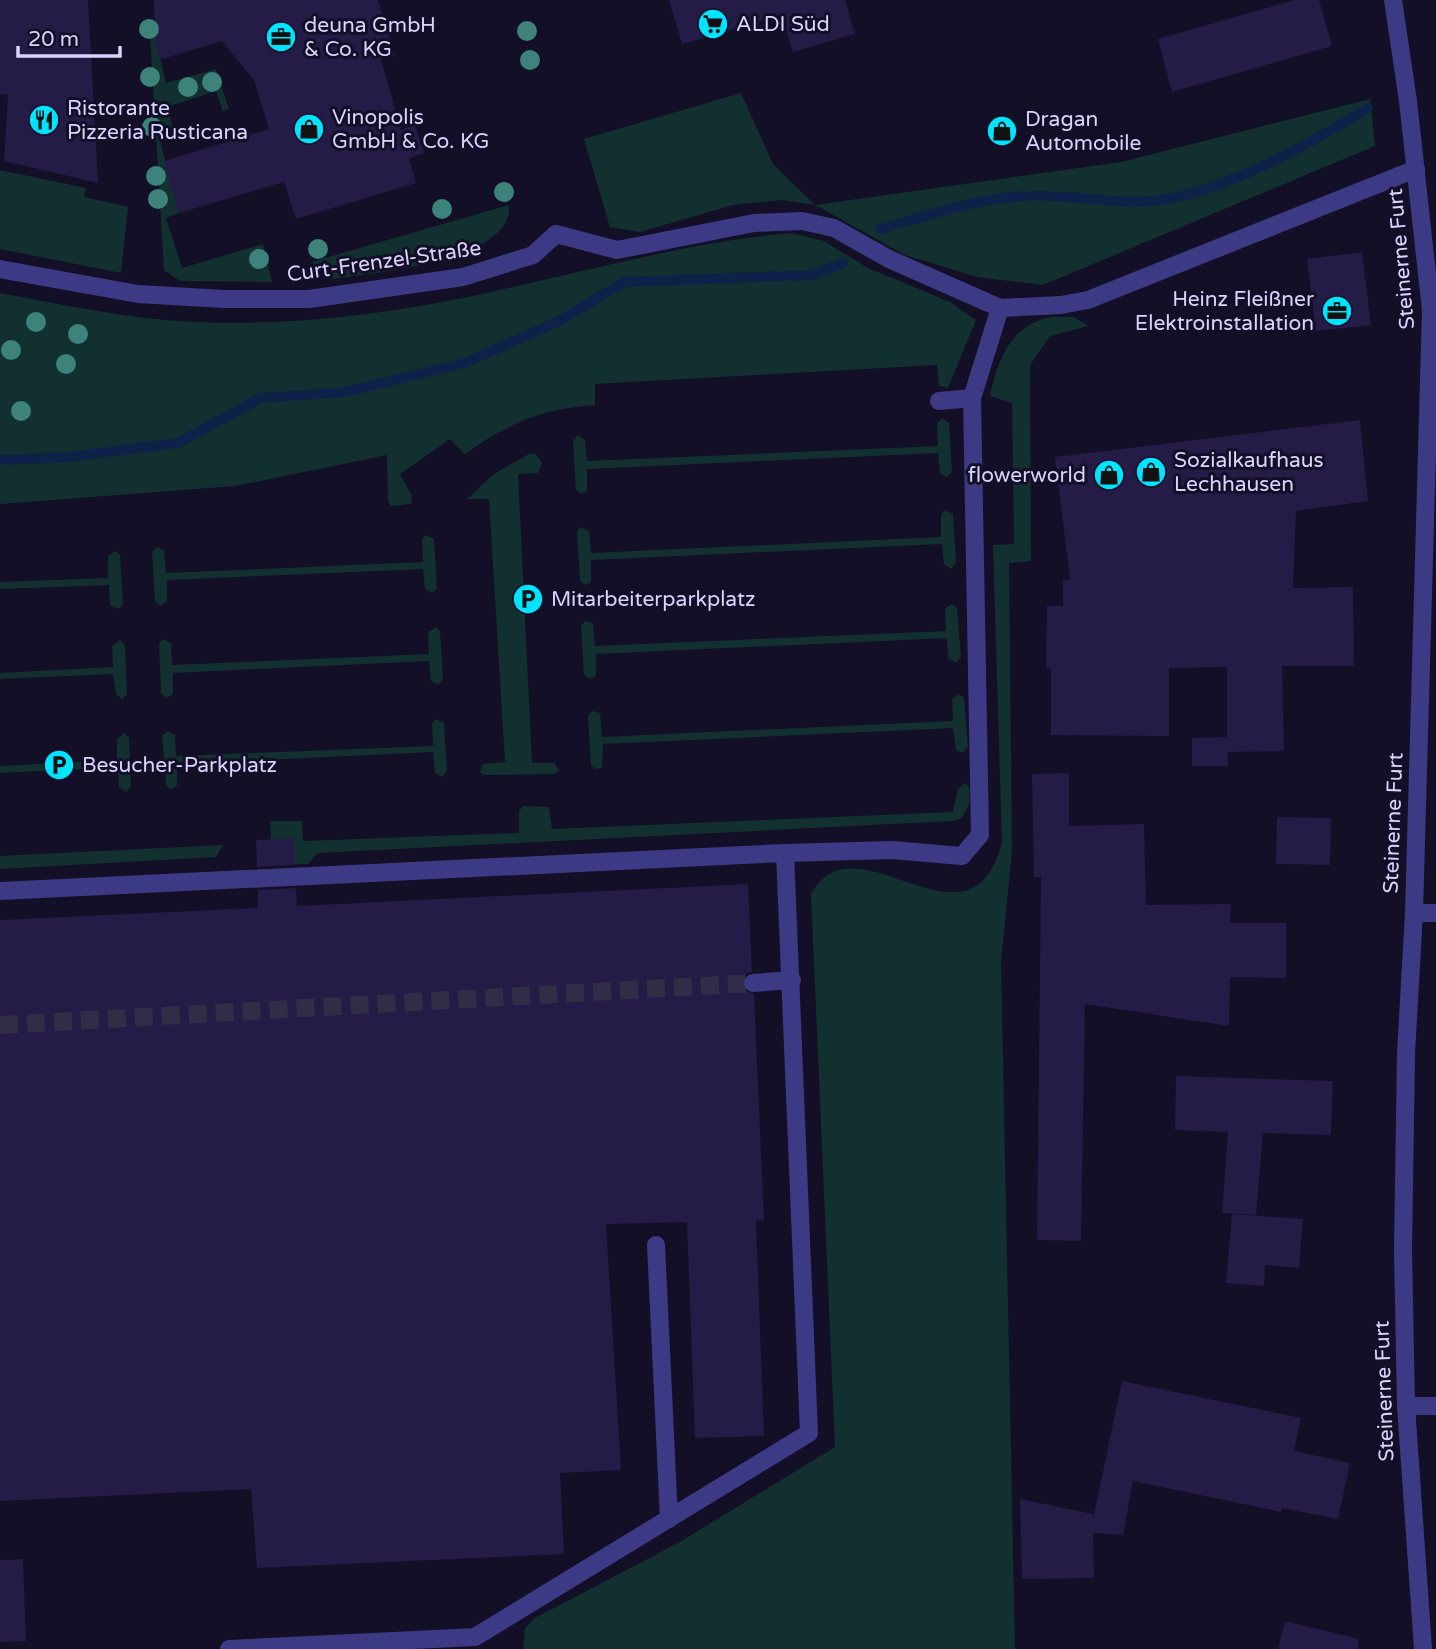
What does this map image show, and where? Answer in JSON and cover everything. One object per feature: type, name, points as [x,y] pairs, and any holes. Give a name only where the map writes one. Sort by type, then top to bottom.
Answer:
[{"type":"street","name":"Steinerne Furt","points":[[1393,0],[1416,169],[1429,219],[1431,310],[1428,695],[1406,1067],[1403,1249],[1406,1406],[1423,1649]]},
{"type":"street","points":[[0,891],[892,849],[962,856],[980,835],[972,398],[1000,308],[1061,305],[1088,300],[1416,169]]},
{"type":"street","name":"Curt-Frenzel-Straße","points":[[0,270],[138,294],[224,299],[309,299],[474,274],[533,255],[556,234],[617,250],[754,223],[802,221],[834,228],[889,259],[1000,308]]},
{"type":"street","points":[[939,401],[972,398]]},
{"type":"street","points":[[229,1649],[475,1637],[809,1433],[785,853]]},
{"type":"street","points":[[1414,913],[1436,913]]},
{"type":"street","points":[[753,983],[792,980]]},
{"type":"street","points":[[656,1245],[669,1519]]},
{"type":"street","points":[[1406,1406],[1436,1406]]},
{"type":"green space","points":[[155,33],[166,83],[216,69],[229,109],[223,111],[216,91],[167,107],[173,128],[158,133],[179,213],[166,218],[182,268],[263,244],[272,282],[180,281],[164,270],[150,35]]},
{"type":"green space","points":[[741,93],[773,164],[815,205],[782,200],[733,205],[640,232],[610,227],[584,139]]},
{"type":"green space","points":[[1370,99],[1375,146],[1043,285],[977,277],[905,255],[815,205],[1121,162]]},
{"type":"green space","points":[[0,170],[86,188],[84,197],[128,207],[121,273],[0,249]]},
{"type":"green space","points":[[509,205],[505,224],[489,239],[438,261],[333,279],[311,262]]},
{"type":"green space","points":[[790,233],[824,241],[868,268],[950,302],[976,320],[948,388],[939,386],[937,365],[595,384],[595,405],[559,410],[527,419],[496,434],[465,454],[450,439],[400,474],[412,496],[411,504],[391,506],[388,501],[387,455],[235,486],[0,504],[0,293],[98,311],[169,320],[247,323],[326,318],[404,309],[702,245]]},
{"type":"green space","points":[[1051,317],[1074,317],[1088,326],[1050,336],[1030,365],[1031,561],[1009,563],[1012,851],[1001,962],[1015,1649],[523,1649],[525,1628],[535,1618],[678,1543],[835,1447],[811,894],[831,873],[856,869],[939,891],[965,891],[986,877],[1002,843],[993,545],[1014,544],[1012,403],[990,396],[1002,356],[1016,335],[1037,321]]},
{"type":"green space","points":[[942,418],[949,423],[952,472],[947,477],[940,473],[938,453],[587,469],[587,491],[581,494],[576,490],[573,441],[578,435],[585,440],[587,461],[938,446],[937,424]]},
{"type":"green space","points":[[529,454],[536,454],[542,464],[538,473],[518,474],[532,763],[555,763],[559,771],[554,774],[484,775],[480,772],[483,764],[505,762],[489,499],[467,499],[494,474]]},
{"type":"green space","points":[[944,510],[953,514],[956,563],[951,569],[944,564],[942,544],[591,560],[591,582],[585,585],[580,581],[577,532],[580,527],[589,531],[591,553],[941,537],[941,515]]},
{"type":"green space","points":[[425,535],[434,539],[437,588],[432,593],[425,589],[423,569],[167,580],[167,602],[160,606],[155,601],[152,552],[158,547],[164,551],[166,573],[423,562],[422,540]]},
{"type":"green space","points":[[115,551],[120,555],[123,604],[118,609],[110,605],[109,585],[0,589],[0,582],[108,578],[108,556]]},
{"type":"green space","points":[[951,604],[957,608],[961,657],[956,663],[948,658],[947,638],[596,654],[596,676],[589,679],[584,674],[581,626],[585,621],[593,623],[595,646],[946,631],[945,609]]},
{"type":"green space","points":[[436,627],[440,631],[443,680],[438,685],[431,681],[429,661],[173,673],[173,694],[167,698],[161,693],[159,644],[162,639],[171,643],[172,665],[429,654],[428,632]]},
{"type":"green space","points":[[120,640],[125,645],[127,694],[122,699],[116,694],[113,674],[0,679],[0,673],[113,667],[112,646]]},
{"type":"green space","points":[[958,694],[964,698],[968,747],[963,753],[956,750],[953,728],[603,744],[602,768],[595,769],[591,765],[588,716],[592,711],[600,713],[602,737],[953,721],[952,699]]},
{"type":"green space","points":[[435,719],[444,723],[447,771],[442,777],[435,773],[433,752],[177,764],[177,786],[171,790],[166,785],[162,736],[168,731],[175,735],[176,756],[433,746],[432,724]]},
{"type":"green space","points":[[124,733],[129,738],[131,786],[126,792],[119,787],[118,767],[0,773],[0,766],[117,760],[117,739]]},
{"type":"green space","points":[[965,783],[970,789],[969,804],[962,818],[952,821],[318,853],[308,864],[273,865],[294,858],[293,839],[271,840],[270,821],[302,821],[303,841],[519,833],[519,811],[523,806],[549,807],[552,829],[953,812],[958,789]]},
{"type":"green space","points":[[223,845],[216,857],[0,869],[0,856]]},
{"type":"building","points":[[0,0],[88,0],[98,183],[4,161],[8,94],[0,95]]},
{"type":"building","points":[[154,0],[378,0],[395,56],[381,60],[401,130],[415,125],[424,153],[409,158],[416,183],[296,219],[284,182],[179,213],[164,161],[269,129],[254,80],[222,41],[159,60],[155,41]]},
{"type":"building","name":"ALDI Süd","points":[[669,0],[845,0],[855,34],[793,52],[781,15],[682,44]]},
{"type":"building","points":[[1295,0],[1319,0],[1332,46],[1172,92],[1158,39]]},
{"type":"building","points":[[1362,252],[1371,325],[1316,331],[1307,259]]},
{"type":"building","points":[[1360,420],[1368,501],[1296,511],[1293,588],[1353,587],[1354,666],[1282,666],[1284,751],[1227,752],[1227,667],[1169,668],[1169,736],[1051,735],[1051,668],[1046,669],[1047,606],[1063,606],[1063,580],[1070,579],[1055,457]]},
{"type":"building","points":[[1227,737],[1228,766],[1192,766],[1192,738]]},
{"type":"building","points":[[1069,773],[1069,826],[1144,824],[1146,905],[1231,904],[1230,923],[1286,923],[1286,978],[1230,977],[1229,1026],[1085,1004],[1081,1241],[1037,1240],[1041,877],[1034,877],[1032,774]]},
{"type":"building","points":[[1277,817],[1331,818],[1330,865],[1276,864]]},
{"type":"building","points":[[293,838],[295,865],[257,867],[256,840]]},
{"type":"building","points":[[748,884],[752,972],[746,974],[742,983],[744,990],[754,994],[764,1220],[756,1221],[764,1436],[695,1438],[687,1222],[606,1224],[621,1470],[560,1473],[564,1554],[257,1568],[251,1489],[0,1501],[0,920],[258,908],[258,890],[296,888],[297,906]]},
{"type":"building","points":[[1176,1076],[1333,1081],[1331,1135],[1263,1133],[1256,1215],[1222,1213],[1228,1132],[1175,1130]]},
{"type":"building","points":[[1232,1214],[1303,1219],[1299,1268],[1265,1265],[1264,1286],[1226,1283]]},
{"type":"building","points":[[1122,1381],[1301,1418],[1294,1451],[1350,1463],[1338,1519],[1282,1508],[1281,1512],[1133,1481],[1123,1535],[1093,1533],[1094,1578],[1022,1579],[1020,1499],[1093,1514],[1093,1519]]},
{"type":"building","points":[[23,1559],[26,1641],[0,1642],[0,1560]]},
{"type":"building","points":[[1285,1621],[1359,1639],[1358,1649],[1278,1649]]},
{"type":"waterway","points":[[881,229],[955,208],[1012,197],[1143,201],[1185,195],[1239,177],[1267,164],[1368,108]]},
{"type":"waterway","points":[[0,460],[69,457],[178,443],[261,398],[345,392],[465,363],[561,320],[624,282],[812,275],[843,263]]},
{"type":"tunnel","points":[[0,1025],[753,983]]},
{"type":"place","name":"ALDI Süd","points":[[713,24]]},
{"type":"place","name":"deuna GmbH & Co. KG","points":[[281,37]]},
{"type":"place","name":"Ristorante Pizzeria Rusticana","points":[[44,120]]},
{"type":"place","name":"Vinopolis GmbH & Co. KG","points":[[309,129]]},
{"type":"place","name":"Dragan Automobile","points":[[1002,131]]},
{"type":"place","name":"Heinz Fleißner Elektroinstallation","points":[[1337,311]]},
{"type":"place","name":"Sozialkaufhaus Lechhausen","points":[[1151,472]]},
{"type":"place","name":"flowerworld","points":[[1109,475]]},
{"type":"place","name":"Mitarbeiterparkplatz","points":[[528,599]]},
{"type":"place","name":"Besucher-Parkplatz","points":[[59,765]]}]
